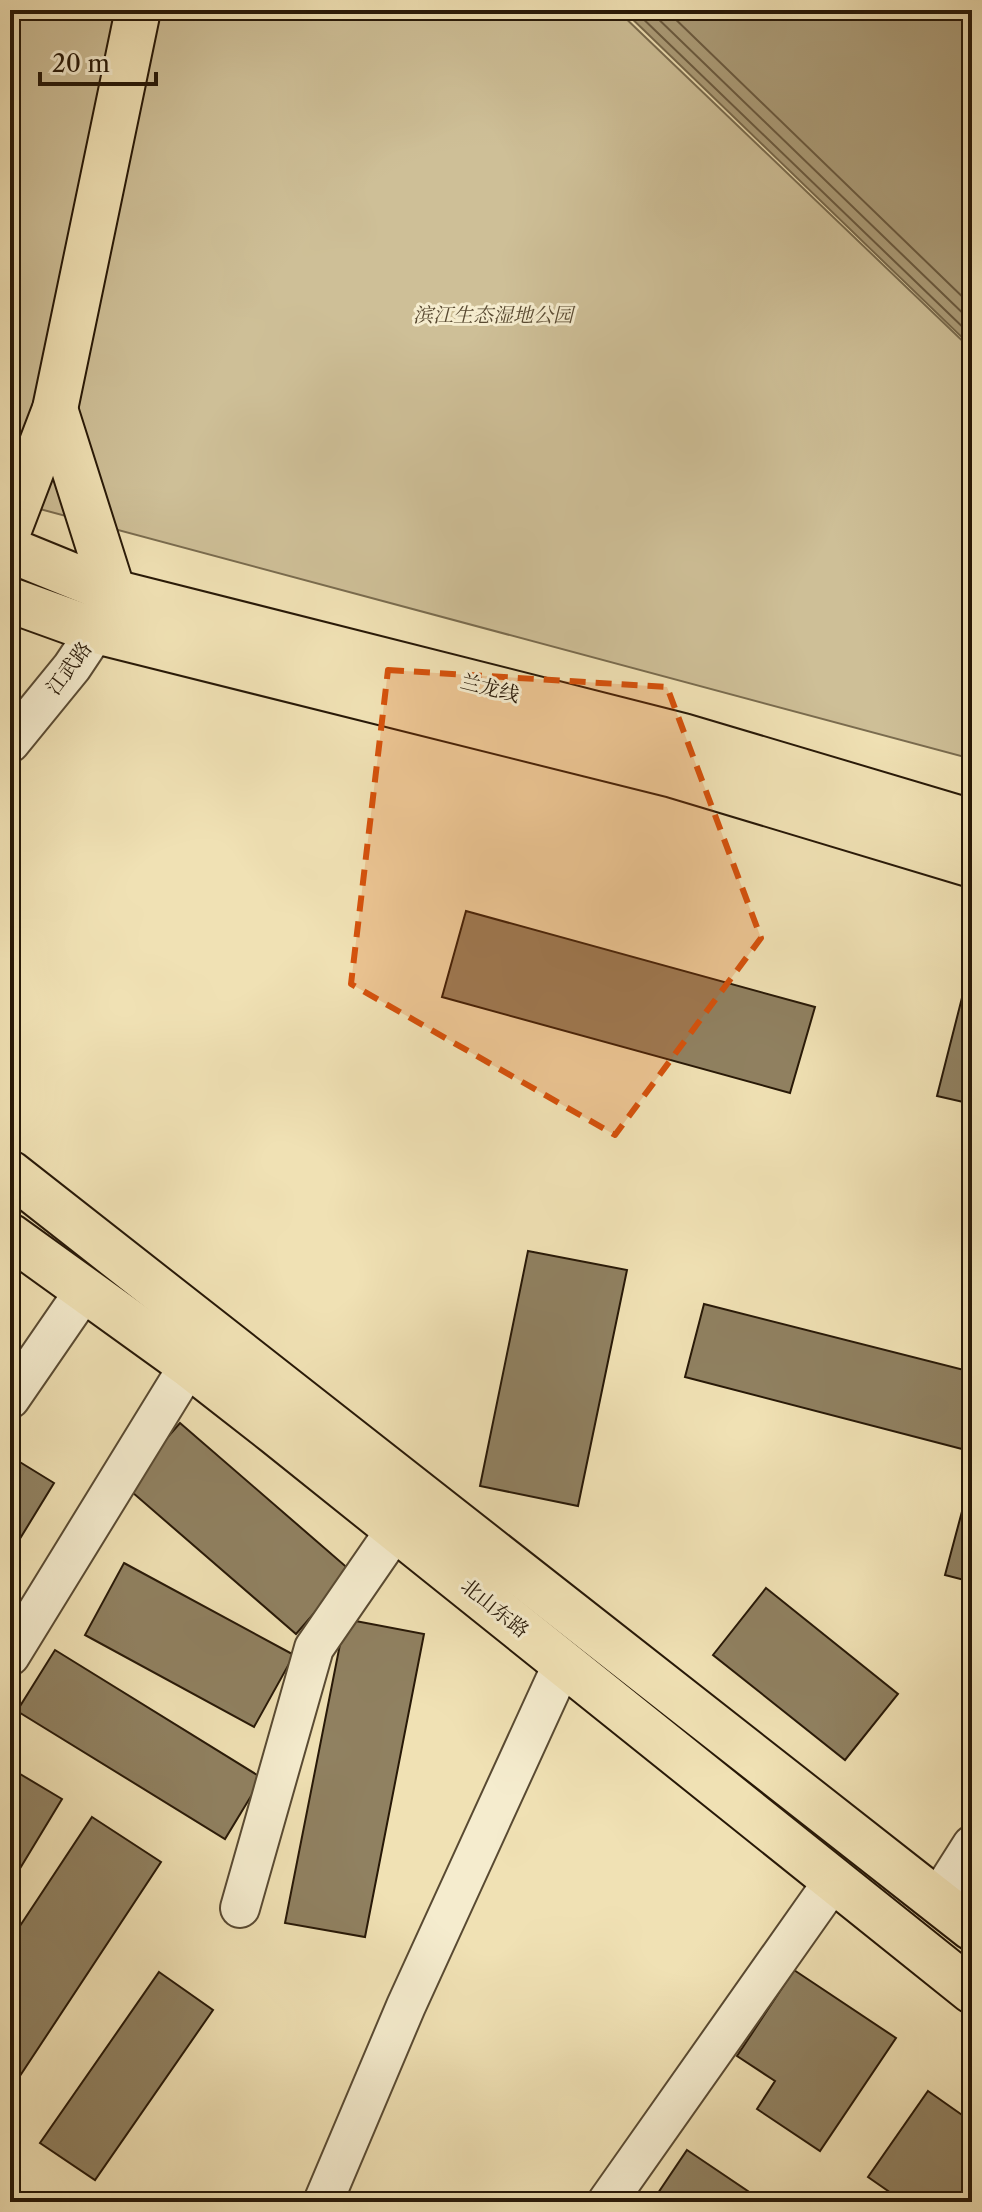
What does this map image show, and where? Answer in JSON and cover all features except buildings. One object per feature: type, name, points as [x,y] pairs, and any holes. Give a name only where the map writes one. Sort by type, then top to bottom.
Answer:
[{"type":"main road","points":[[10,527],[55,409],[138,10]]},
{"type":"main road","points":[[55,409],[105,612]]},
{"type":"main road","name":"兰龙线","points":[[10,550],[105,612],[673,775],[972,865]]},
{"type":"main road","name":"兰龙线","points":[[10,600],[105,612],[683,736],[972,822]]},
{"type":"main road","points":[[10,1173],[972,1928]]},
{"type":"main road","name":"北山东路","points":[[10,1236],[189,1365],[972,1991]]},
{"type":"street","name":"江武路","points":[[10,743],[72,667],[105,612]]},
{"type":"street","points":[[10,1399],[85,1290]]},
{"type":"street","points":[[10,1656],[189,1365]]},
{"type":"street","points":[[240,1908],[314,1648],[396,1529]]},
{"type":"street","points":[[323,2202],[406,2006],[563,1663]]},
{"type":"street","points":[[937,1900],[972,1845]]},
{"type":"street","points":[[607,2202],[834,1880]]},
{"type":"highlighted area","points":[[388,670],[667,687],[761,938],[615,1135],[351,984]]},
{"type":"green space","name":"滨江生态湿地公园","points":[[10,10],[617,10],[972,350],[972,759],[10,501]]},
{"type":"water","points":[[623,10],[972,10],[972,347]]}]
